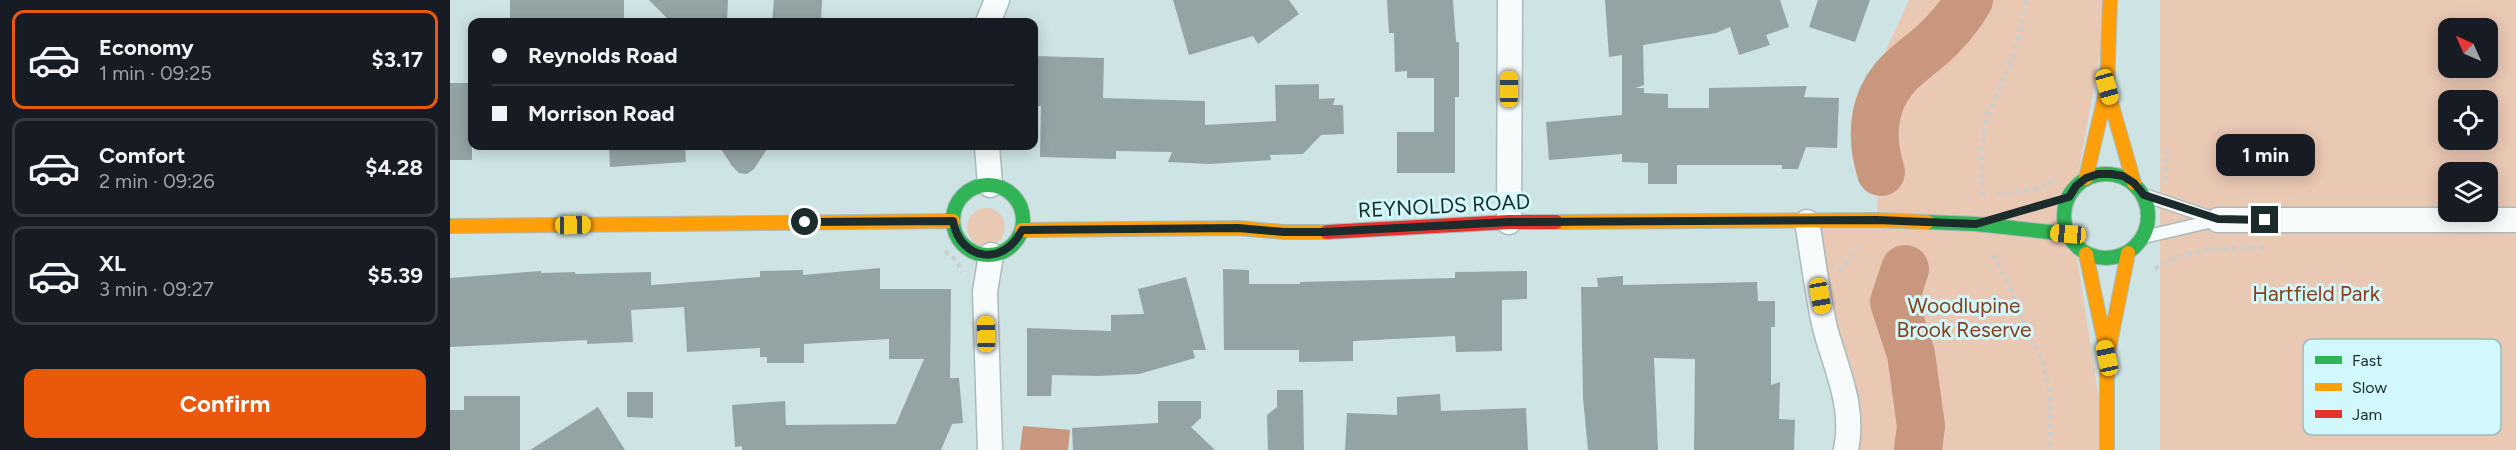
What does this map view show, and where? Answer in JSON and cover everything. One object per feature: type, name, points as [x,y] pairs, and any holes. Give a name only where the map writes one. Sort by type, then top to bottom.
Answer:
[{"type":"street","points":[[1509,222],[1510,0]]},
{"type":"street","points":[[2086,178],[2107,87],[2110,0]]},
{"type":"street","points":[[2107,87],[2134,183]]},
{"type":"street","points":[[987,150],[990,185]]},
{"type":"street","points":[[2098,174],[2123,176],[2134,183],[2144,195],[2149,208],[2149,223],[2144,237],[2128,253],[2114,258],[2100,258],[2086,254],[2075,245],[2068,234],[2064,216],[2069,197],[2076,186],[2086,178],[2098,174]]},
{"type":"street","points":[[990,185],[1010,192],[1022,209],[1022,230],[1010,247],[991,255],[970,249],[961,242],[955,232],[953,221],[960,199],[968,191],[979,186],[990,185]]},
{"type":"street","points":[[2047,203],[2069,197]]},
{"type":"street","name":"REYNOLDS ROAD","points":[[1981,224],[2015,212]]},
{"type":"street","points":[[2218,219],[2516,220]]},
{"type":"street","name":"REYNOLDS ROAD","points":[[1022,230],[1238,228],[1284,232],[1323,232],[1509,222],[1877,220],[1981,224],[2068,234]]},
{"type":"street","points":[[450,226],[953,221]]},
{"type":"street","points":[[1807,222],[1825,327],[1845,389],[1851,430],[1846,450]]},
{"type":"street","points":[[2107,450],[2107,358],[2128,253]]},
{"type":"street","points":[[2086,254],[2107,358]]},
{"type":"street","points":[[990,450],[985,292],[991,255]]},
{"type":"lane","points":[[2144,195],[2218,219]]},
{"type":"lane","points":[[2144,237],[2218,219]]},
{"type":"path","points":[[2026,0],[2012,62],[1987,117],[1981,153],[1981,224],[1987,245],[2008,282],[2025,327],[2042,361],[2050,394],[2050,450]]},
{"type":"path","points":[[2165,185],[2166,151]]},
{"type":"path","points":[[2151,274],[2168,260],[2195,250],[2277,247]]},
{"type":"green space","name":"Woodlupine Brook Reserve","points":[[1909,0],[2110,0],[2076,186],[2067,202],[2064,216],[2067,229],[2075,245],[2107,450],[1846,450],[1807,222],[1877,220],[1881,61]]},
{"type":"green space","name":"Hartfield Park","points":[[2160,0],[2516,0],[2516,450],[2160,450]]},
{"type":"green space","points":[[986,208],[1000,213],[1005,227],[1000,241],[986,246],[972,241],[967,227],[972,213]]},
{"type":"shaded area","points":[[1023,426],[1070,430],[1068,450],[1020,450]]},
{"type":"building","points":[[510,0],[624,0],[624,18],[510,18]]},
{"type":"building","points":[[649,0],[728,0],[727,18],[667,18]]},
{"type":"building","points":[[774,0],[822,0],[821,18],[772,18]]},
{"type":"building","points":[[1173,0],[1289,0],[1299,14],[1258,44],[1253,36],[1189,55]]},
{"type":"building","points":[[1387,0],[1453,0],[1456,42],[1459,42],[1459,97],[1455,97],[1455,173],[1397,173],[1397,132],[1434,132],[1434,78],[1407,78],[1407,71],[1395,72],[1394,33],[1389,33]]},
{"type":"building","points":[[1605,0],[1780,0],[1789,27],[1766,35],[1770,45],[1739,55],[1730,27],[1716,33],[1643,45],[1644,85],[1635,88],[1644,88],[1644,93],[1668,94],[1668,108],[1709,108],[1709,88],[1807,86],[1804,97],[1839,98],[1837,148],[1806,147],[1798,169],[1782,169],[1782,165],[1677,165],[1677,184],[1648,184],[1648,163],[1622,162],[1622,154],[1549,160],[1546,122],[1622,115],[1622,55],[1609,57]]},
{"type":"building","points":[[1818,0],[1870,0],[1855,42],[1809,27]]},
{"type":"building","points":[[1038,56],[1104,58],[1103,98],[1205,101],[1205,125],[1276,121],[1275,85],[1319,84],[1319,99],[1335,98],[1333,105],[1343,105],[1344,134],[1321,135],[1303,154],[1270,155],[1271,160],[1210,164],[1168,162],[1172,152],[1116,151],[1116,159],[1040,157],[1041,106],[1038,106]]},
{"type":"building","points":[[450,83],[468,83],[468,150],[472,150],[472,160],[450,160]]},
{"type":"building","points":[[609,150],[685,150],[686,162],[610,167]]},
{"type":"building","points":[[722,150],[766,150],[754,169],[747,174],[739,173]]},
{"type":"building","points":[[880,268],[880,289],[951,289],[950,378],[959,378],[963,423],[952,424],[941,450],[742,450],[742,446],[735,447],[732,405],[785,401],[786,425],[896,424],[924,359],[889,359],[889,339],[804,344],[804,363],[767,363],[767,357],[760,357],[760,348],[687,352],[684,307],[631,310],[633,342],[587,344],[587,340],[450,347],[450,278],[541,271],[541,273],[575,272],[575,274],[651,272],[651,285],[760,277],[760,271],[803,270],[803,275]]},
{"type":"building","points":[[1223,269],[1249,270],[1249,284],[1455,278],[1455,272],[1527,271],[1527,299],[1502,300],[1502,351],[1456,352],[1455,336],[1353,341],[1353,361],[1299,362],[1299,350],[1224,350]]},
{"type":"building","points":[[1623,276],[1623,285],[1757,282],[1758,301],[1775,301],[1775,327],[1771,327],[1771,385],[1780,382],[1779,419],[1795,420],[1794,450],[1694,450],[1695,359],[1654,358],[1658,450],[1588,450],[1583,398],[1581,287],[1598,287],[1597,278]]},
{"type":"building","points":[[1186,277],[1206,350],[1193,350],[1195,358],[1139,374],[1052,375],[1051,396],[1027,396],[1027,328],[1111,331],[1111,315],[1144,314],[1138,289]]},
{"type":"building","points":[[1277,390],[1303,390],[1304,450],[1268,450],[1267,415],[1277,407]]},
{"type":"building","points":[[627,392],[653,392],[653,418],[627,417]]},
{"type":"building","points":[[1440,394],[1441,411],[1526,408],[1528,450],[1345,450],[1347,413],[1397,415],[1397,397]]},
{"type":"building","points":[[464,396],[520,396],[520,450],[450,450],[450,410],[464,410]]},
{"type":"building","points":[[1158,401],[1201,401],[1201,418],[1191,427],[1215,450],[1073,450],[1072,428],[1158,423]]},
{"type":"building","points":[[598,407],[625,450],[530,450]]},
{"type":"waterway","points":[[1881,172],[1875,146],[1875,133],[1883,95],[1899,73],[1948,29],[1969,0]]},
{"type":"waterway","points":[[1905,269],[1894,302],[1911,354],[1921,426],[1918,450]]},
{"type":"traffic: fast","points":[[2098,174],[2114,174],[2130,181],[2141,192],[2148,208],[2148,216],[2145,232],[2136,246],[2114,258],[2098,258],[2082,251],[2071,240],[2064,224],[2064,208],[2071,192],[2082,181],[2098,174]]},
{"type":"traffic: fast","points":[[988,185],[1001,188],[1013,195],[1020,207],[1023,220],[1020,233],[1013,245],[1001,252],[988,255],[975,252],[963,245],[956,233],[953,220],[956,207],[963,195],[975,188],[988,185]]},
{"type":"traffic: fast","points":[[1927,222],[1976,224],[2068,234]]},
{"type":"traffic: slow","points":[[2086,178],[2107,87],[2110,0]]},
{"type":"traffic: slow","points":[[2108,92],[2134,183]]},
{"type":"traffic: slow","points":[[1556,222],[1877,220],[1927,222]]},
{"type":"traffic: slow","points":[[450,226],[953,221]]},
{"type":"traffic: slow","points":[[1022,230],[1238,228],[1284,232],[1327,232]]},
{"type":"traffic: slow","points":[[2107,450],[2107,358],[2128,253]]},
{"type":"traffic: slow","points":[[2086,254],[2105,344]]},
{"type":"traffic: jam","points":[[1327,232],[1509,222],[1556,222]]},
{"type":"route","points":[[805,222],[953,221],[955,232],[961,242],[980,254],[991,255],[1010,247],[1022,230],[1238,228],[1284,232],[1323,232],[1509,222],[1877,220],[1976,224],[2069,197],[2076,186],[2086,178],[2098,174],[2123,176],[2134,183],[2144,195],[2218,219],[2265,220]]}]
